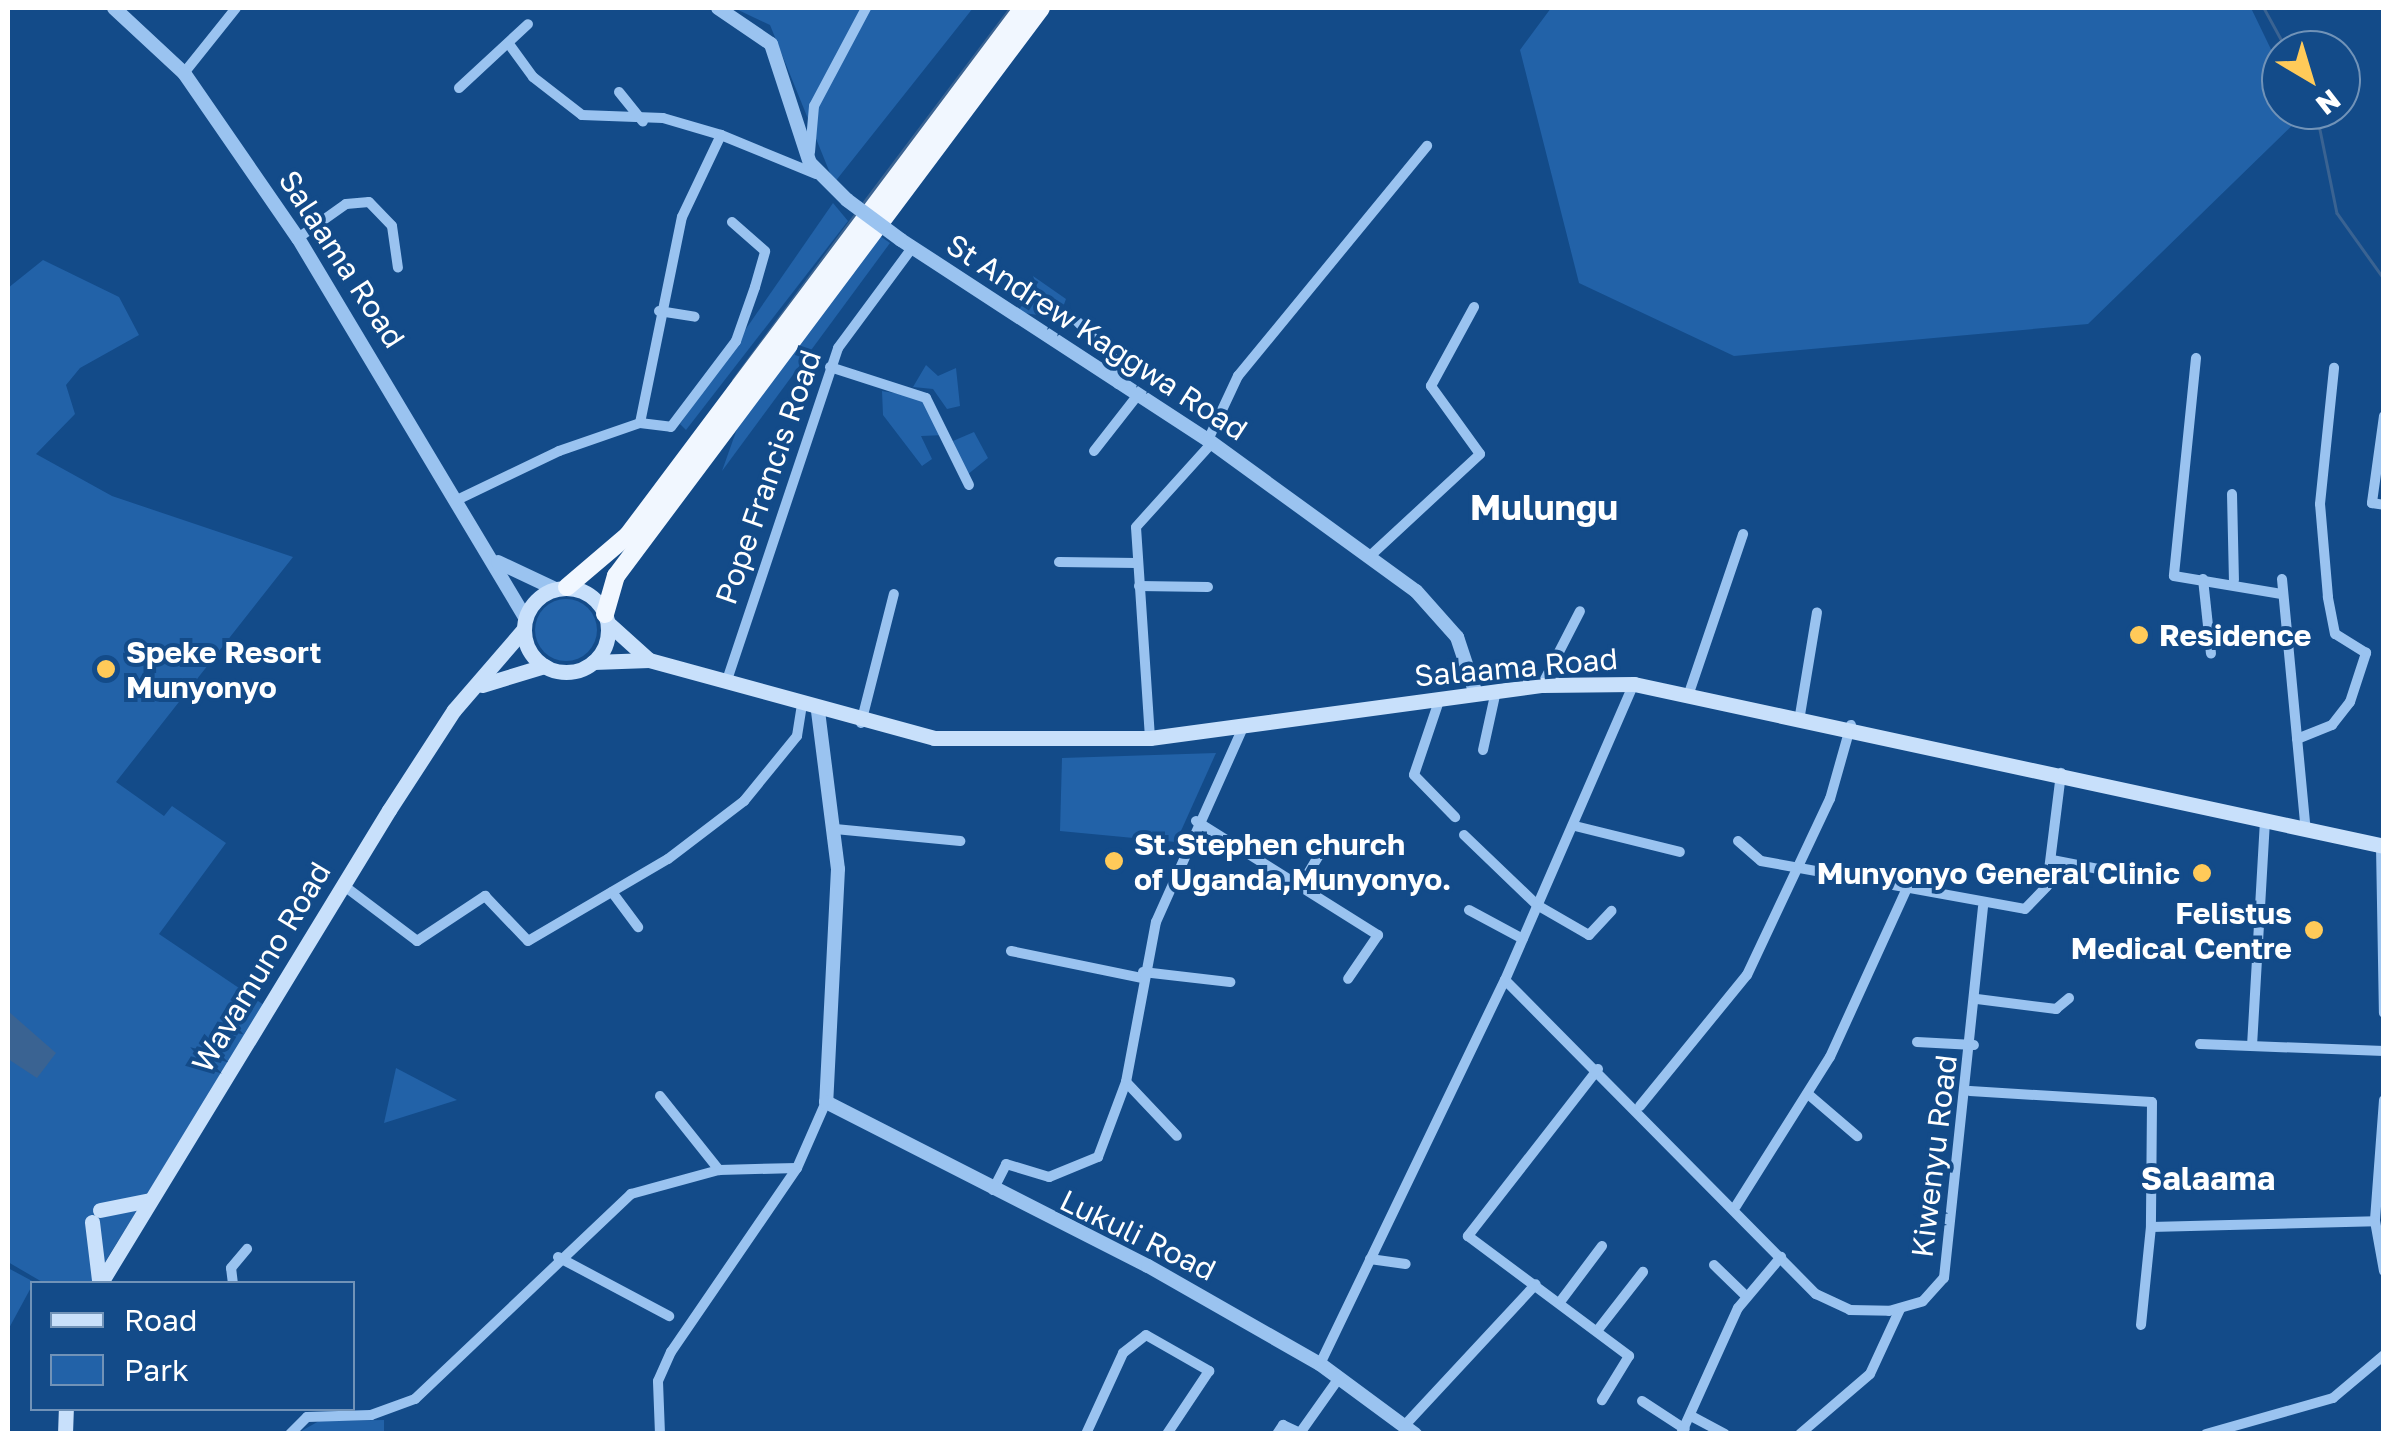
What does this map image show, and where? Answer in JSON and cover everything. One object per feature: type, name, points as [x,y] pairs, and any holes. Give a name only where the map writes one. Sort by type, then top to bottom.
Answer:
[{"type":"highway","points":[[560,588],[628,535],[1023,8]]},
{"type":"highway","points":[[606,618],[633,553],[1041,8]]},
{"type":"main road","points":[[478,687],[544,666],[569,672],[593,662],[606,618],[590,595],[560,588],[524,624],[544,666]]},
{"type":"main road","name":"Salaama Road","points":[[606,618],[649,660]]},
{"type":"main road","name":"Wavamuno Road","points":[[101,1281],[343,885],[524,624]]},
{"type":"main road","name":"Salaama Road","points":[[593,662],[649,660],[860,724],[981,743],[1150,738],[1496,691],[1634,684],[1851,724],[2382,846]]},
{"type":"main road","points":[[99,1281],[96,1216],[150,1200]]},
{"type":"street","name":"Salaama Road","points":[[114,8],[184,73],[298,238],[498,562],[524,624]]},
{"type":"street","points":[[184,73],[236,8]]},
{"type":"street","points":[[718,8],[771,44],[813,168]]},
{"type":"street","points":[[813,168],[814,106],[866,8]]},
{"type":"street","points":[[459,88],[528,24]]},
{"type":"street","points":[[509,44],[533,78],[582,114],[643,122],[663,118],[813,168]]},
{"type":"street","points":[[620,92],[643,122]]},
{"type":"street","points":[[640,423],[659,311],[682,217],[722,135]]},
{"type":"street","points":[[1150,738],[1137,522],[1210,441],[1238,376],[1427,146]]},
{"type":"street","name":"St Andrew Kaggwa Road","points":[[813,168],[847,200],[907,244],[1210,441],[1370,556],[1449,625],[1476,694]]},
{"type":"street","points":[[298,238],[346,204],[369,202],[392,226],[398,268]]},
{"type":"street","points":[[459,498],[640,423],[671,427],[736,341],[765,251],[732,222]]},
{"type":"street","name":"Pope Francis Road","points":[[725,685],[830,367],[848,329],[907,244]]},
{"type":"street","points":[[1370,556],[1480,454],[1431,386],[1474,308]]},
{"type":"street","points":[[659,311],[694,317]]},
{"type":"street","points":[[1073,318],[1119,364],[1118,384]]},
{"type":"street","points":[[2196,358],[2174,576],[2234,580],[2282,594]]},
{"type":"street","points":[[830,367],[926,398],[969,486]]},
{"type":"street","points":[[2296,739],[2332,725],[2350,702],[2366,653],[2335,634],[2328,598],[2320,504],[2334,368]]},
{"type":"street","points":[[1094,450],[1137,396]]},
{"type":"street","points":[[2384,416],[2372,503],[2384,505]]},
{"type":"street","points":[[2232,494],[2234,580]]},
{"type":"street","points":[[1689,693],[1743,534]]},
{"type":"street","points":[[498,562],[560,588]]},
{"type":"street","points":[[1058,562],[1138,564]]},
{"type":"street","points":[[2203,579],[2210,654]]},
{"type":"street","points":[[2282,579],[2306,831]]},
{"type":"street","points":[[1138,586],[1208,587]]},
{"type":"street","points":[[860,724],[894,594]]},
{"type":"street","points":[[1542,686],[1580,612]]},
{"type":"street","points":[[1800,715],[1817,612]]},
{"type":"street","points":[[1320,1364],[1505,980],[1634,684]]},
{"type":"street","points":[[1482,750],[1496,691]]},
{"type":"street","points":[[1440,698],[1414,775],[1454,818]]},
{"type":"street","points":[[660,1434],[658,1381],[672,1352],[797,1168],[826,1102],[836,999],[835,829],[810,709]]},
{"type":"street","points":[[343,885],[417,941],[486,896],[528,942],[612,892],[744,801],[797,736],[810,709]]},
{"type":"street","points":[[1640,1106],[1744,980],[1799,867],[1851,724]]},
{"type":"street","points":[[992,1192],[1006,1164],[1049,1177],[1098,1158],[1126,1082],[1142,975],[1196,821],[1244,725]]},
{"type":"street","points":[[1738,841],[1761,862],[1984,906],[2034,907],[2052,860],[2061,772]]},
{"type":"street","points":[[1196,821],[1378,935],[1348,978]]},
{"type":"street","points":[[2252,1046],[2265,822]]},
{"type":"street","points":[[1575,826],[1680,852]]},
{"type":"street","points":[[835,829],[960,841]]},
{"type":"street","points":[[1464,835],[1538,906],[1589,935],[1611,911]]},
{"type":"street","points":[[1300,887],[1325,845]]},
{"type":"street","points":[[2382,846],[2384,1012]]},
{"type":"street","points":[[2052,860],[2135,876]]},
{"type":"street","points":[[1736,1206],[1808,1094],[1906,890]]},
{"type":"street","points":[[612,892],[638,927]]},
{"type":"street","name":"Kiwenyu Road","points":[[1900,1309],[1924,1302],[1944,1278],[1970,1091],[1984,906]]},
{"type":"street","points":[[1470,910],[1523,938]]},
{"type":"street","points":[[1011,951],[1142,975],[1230,982]]},
{"type":"street","points":[[1505,980],[1640,1106],[1781,1258],[1835,1306],[1900,1309],[1870,1374],[1800,1434]]},
{"type":"street","points":[[1977,999],[2056,1009],[2069,998]]},
{"type":"street","points":[[1917,1042],[1974,1045]]},
{"type":"street","points":[[2200,1044],[2384,1051]]},
{"type":"street","points":[[1598,1070],[1468,1236],[1560,1302],[1630,1359],[1602,1400]]},
{"type":"street","points":[[1126,1082],[1177,1136]]},
{"type":"street","points":[[1970,1091],[2152,1102],[2150,1227],[2141,1325]]},
{"type":"street","points":[[1808,1094],[1857,1136]]},
{"type":"street","points":[[660,1096],[720,1170]]},
{"type":"street","points":[[2383,1264],[2375,1221],[2384,1100]]},
{"type":"street","name":"Lukuli Road","points":[[826,1102],[992,1192],[1148,1266],[1320,1364],[1410,1429]]},
{"type":"street","points":[[290,1434],[307,1417],[371,1415],[415,1398],[558,1257],[630,1194],[720,1170],[797,1168]]},
{"type":"street","points":[[2150,1227],[2375,1221]]},
{"type":"street","points":[[1560,1302],[1602,1246]]},
{"type":"street","points":[[233,1281],[231,1268],[247,1249]]},
{"type":"street","points":[[558,1257],[668,1316]]},
{"type":"street","points":[[1642,1400],[1683,1431],[1693,1417],[1746,1296],[1781,1258]]},
{"type":"street","points":[[1370,1259],[1406,1264]]},
{"type":"street","points":[[1714,1265],[1746,1296]]},
{"type":"street","points":[[1597,1331],[1643,1272]]},
{"type":"street","points":[[1410,1429],[1536,1284]]},
{"type":"street","points":[[1086,1434],[1123,1353],[1146,1335],[1209,1371],[1166,1434]]},
{"type":"street","points":[[2206,1434],[2333,1398],[2384,1355]]},
{"type":"street","points":[[1278,1434],[1283,1425],[1300,1433],[1339,1378]]},
{"type":"street","points":[[1693,1417],[1725,1434]]},
{"type":"green space","points":[[734,8],[973,8],[834,183],[770,25]]},
{"type":"green space","points":[[1551,8],[2251,8],[2262,30],[2261,130],[2288,130],[2088,324],[1734,356],[1579,283],[1520,50]]},
{"type":"green space","points":[[833,203],[848,221],[686,430],[680,424]]},
{"type":"green space","points":[[880,236],[890,243],[722,471],[738,426]]},
{"type":"green space","name":"Speke Resort Munyonyo","points":[[43,260],[119,297],[139,335],[80,368],[66,385],[75,414],[36,454],[112,496],[293,557],[116,782],[164,816],[172,806],[226,843],[159,934],[264,1005],[93,1281],[41,1281],[8,1262],[8,288]]},
{"type":"green space","points":[[1033,276],[1066,299],[1059,318],[1017,312],[1037,287]]},
{"type":"green space","points":[[926,365],[938,376],[956,368],[960,406],[947,409],[933,389],[913,387]]},
{"type":"green space","points":[[882,391],[926,398],[945,435],[921,436],[932,459],[922,466],[883,415]]},
{"type":"green space","points":[[974,432],[988,458],[967,475],[953,441]]},
{"type":"green space","points":[[566,599],[588,608],[597,630],[588,652],[566,661],[544,652],[535,630],[544,608]]},
{"type":"green space","points":[[1216,753],[1176,842],[1060,831],[1062,758]]},
{"type":"green space","points":[[396,1068],[457,1100],[384,1123]]},
{"type":"green space","points":[[8,1268],[32,1281],[8,1330]]},
{"type":"green space","points":[[384,1420],[384,1433],[296,1434],[319,1421]]},
{"type":"shaded area","points":[[8,1011],[56,1053],[37,1078],[8,1059]]},
{"type":"waterway","points":[[864,202],[1010,8]]},
{"type":"waterway","points":[[2264,8],[2276,30]]},
{"type":"waterway","points":[[2320,130],[2337,213],[2384,279]]},
{"type":"waterway","points":[[733,380],[856,213]]},
{"type":"place","name":"Residence","points":[[2139,635]]},
{"type":"place","name":"Speke Resort Munyonyo","points":[[106,669]]},
{"type":"place","name":"St.Stephen church of Uganda,Munyonyo.","points":[[1114,861]]},
{"type":"place","name":"Munyonyo General Clinic","points":[[2202,873]]},
{"type":"place","name":"Felistus Medical Centre","points":[[2314,930]]},
{"type":"district","name":"Mulungu","points":[[1544,507]]},
{"type":"district","name":"Salaama","points":[[2208,1178]]}]
